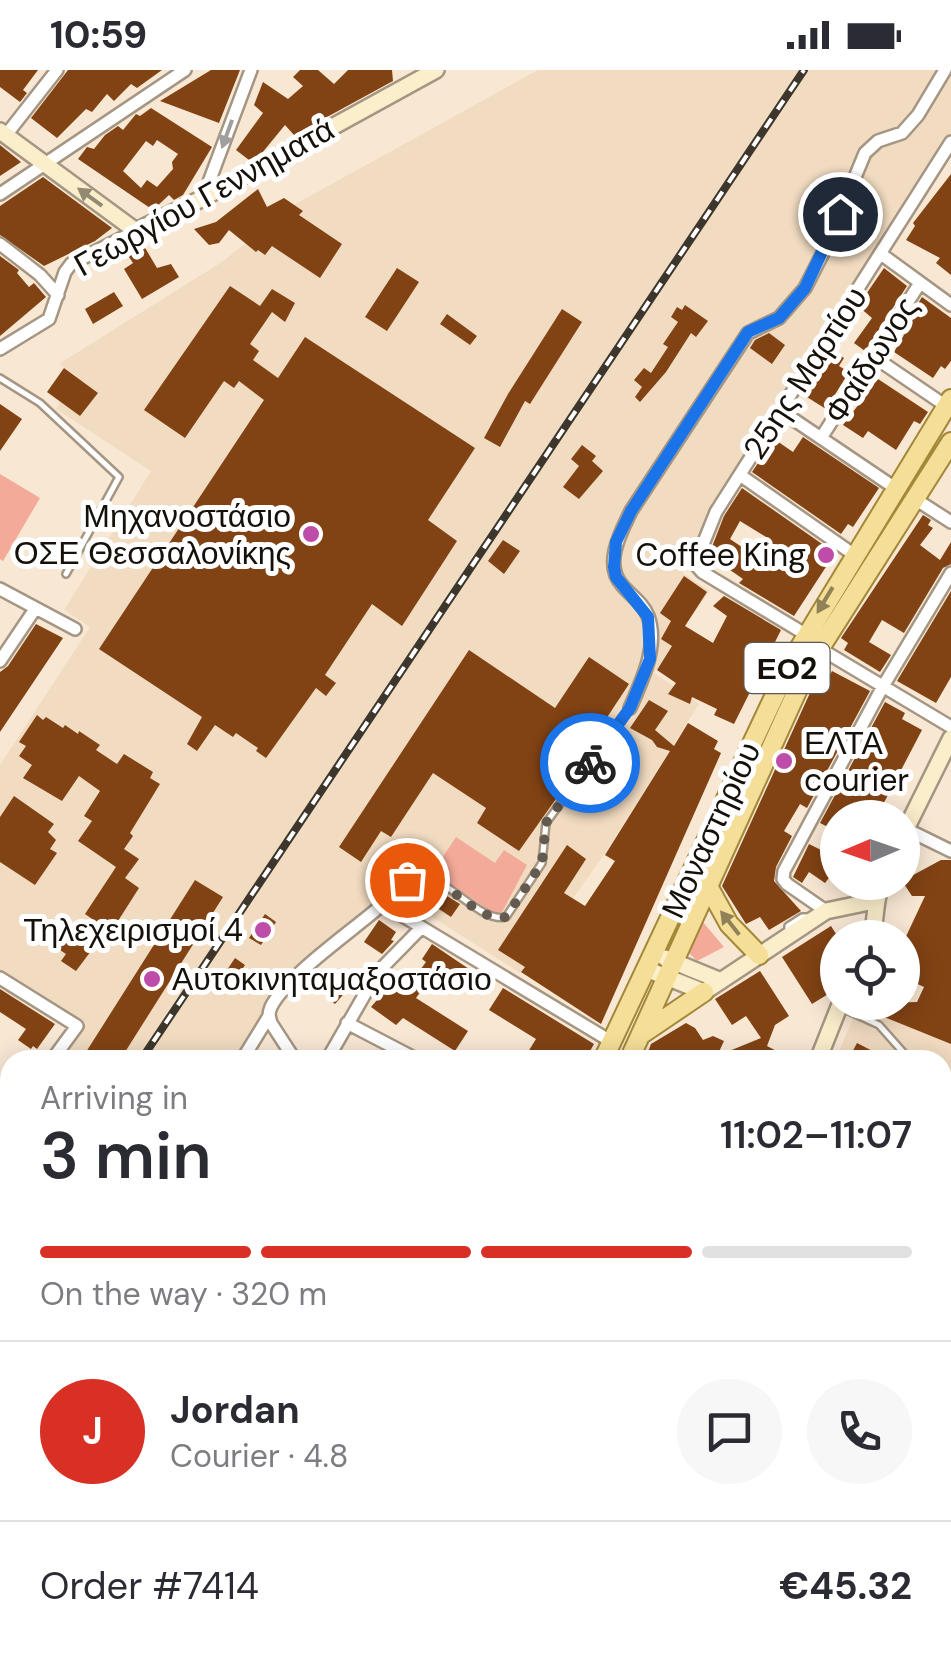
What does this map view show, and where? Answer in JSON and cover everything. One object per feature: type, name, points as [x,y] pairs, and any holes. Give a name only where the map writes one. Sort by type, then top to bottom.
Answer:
[{"type":"main road","name":"Μοναστηρίου","points":[[608,1050],[805,634],[949,403]]},
{"type":"main road","name":"Μοναστηρίου","points":[[634,1050],[819,648],[951,442]]},
{"type":"main road","points":[[708,886],[728,924],[759,955]]},
{"type":"main road","points":[[641,1035],[704,992]]},
{"type":"street","points":[[57,70],[3,133],[136,231]]},
{"type":"street","points":[[0,194],[184,70]]},
{"type":"street","points":[[203,198],[251,70]]},
{"type":"street","points":[[630,708],[650,659],[648,617],[616,577],[614,567],[616,542],[631,511],[748,332],[779,318],[805,288],[865,153],[878,140],[902,133],[945,70]]},
{"type":"street","name":"Γεωργίου Γεννηματά","points":[[0,350],[49,319],[68,268],[203,198],[425,72]]},
{"type":"street","name":"25ης Μαρτίου","points":[[805,634],[702,572],[695,564],[696,555],[710,533],[716,512],[951,142]]},
{"type":"street","points":[[0,244],[58,295]]},
{"type":"street","points":[[881,254],[951,305]]},
{"type":"street","points":[[40,276],[68,268]]},
{"type":"street","name":"Φαίδωνος","points":[[821,438],[920,282]]},
{"type":"street","points":[[874,357],[949,403]]},
{"type":"street","points":[[781,411],[895,488]]},
{"type":"street","points":[[740,475],[853,554]]},
{"type":"street","points":[[915,498],[951,522]]},
{"type":"street","points":[[826,911],[788,884],[783,875],[882,688],[951,573]]},
{"type":"street","points":[[0,589],[75,630]]},
{"type":"street","points":[[0,661],[36,608]]},
{"type":"street","points":[[819,648],[951,727]]},
{"type":"street","points":[[920,801],[951,738]]},
{"type":"street","points":[[920,839],[951,851]]},
{"type":"street","points":[[670,969],[704,992],[826,911],[874,901],[875,920]]},
{"type":"street","points":[[248,1050],[272,1005],[291,983],[383,904],[612,1042]]},
{"type":"street","points":[[332,1050],[377,972],[421,928]]},
{"type":"street","points":[[650,961],[722,981]]},
{"type":"street","points":[[0,978],[77,1026],[59,1050]]},
{"type":"street","points":[[269,1016],[290,1050]]},
{"type":"street","points":[[822,1050],[834,1020]]},
{"type":"street","points":[[347,1023],[399,1050]]},
{"type":"lane","points":[[0,378],[40,403],[119,477],[66,574]]},
{"type":"lane","points":[[383,904],[407,880],[417,877],[442,885],[494,918],[506,917],[542,863],[546,823],[630,708]]},
{"type":"lane","points":[[788,931],[788,926],[802,916],[808,917]]},
{"type":"lane","points":[[869,1020],[901,1050]]},
{"type":"shaded area","points":[[538,70],[951,70],[951,134],[702,530],[708,535],[683,573],[709,591],[654,673],[699,704],[603,856],[520,973],[390,890],[271,999],[241,1050],[62,1050],[80,1023],[0,972],[0,765],[90,627],[64,610],[151,471],[56,409],[77,376],[59,364],[222,262],[294,205]]},
{"type":"shaded area","points":[[0,474],[40,498],[3,561],[0,559]]},
{"type":"shaded area","points":[[456,837],[495,863],[504,850],[527,865],[502,912],[495,914],[433,872]]},
{"type":"shaded area","points":[[702,921],[724,947],[697,961],[689,953]]},
{"type":"shaded area","points":[[920,1012],[951,1023],[951,1050],[839,1050],[853,1020],[920,1020]]},
{"type":"building","points":[[0,70],[38,70],[23,90],[27,93],[20,102],[0,87]]},
{"type":"building","points":[[68,70],[162,70],[137,88],[131,84],[114,101],[107,94],[92,112],[86,109],[57,138],[31,118]]},
{"type":"building","points":[[211,70],[240,70],[219,123],[160,101]]},
{"type":"building","points":[[300,70],[318,70],[334,84],[348,70],[392,70],[393,81],[294,135],[285,125],[262,153],[249,160],[236,150],[263,113],[254,105],[263,82],[288,99],[303,86],[293,77]]},
{"type":"building","points":[[151,108],[212,147],[183,195],[174,200],[169,195],[153,210],[78,159],[87,147],[94,149],[105,135],[118,126],[123,130],[136,114],[140,116]],"holes":[[[157,140],[178,154],[172,162],[173,169],[157,187],[147,180],[141,188],[123,171],[146,141],[153,146]]]},
{"type":"building","points":[[0,145],[21,162],[0,176]]},
{"type":"building","points":[[951,174],[951,275],[936,263],[940,258],[906,240],[913,223]]},
{"type":"building","points":[[43,177],[112,228],[95,241],[44,266],[0,235],[0,206]]},
{"type":"building","points":[[258,189],[267,207],[284,198],[303,211],[299,215],[342,244],[320,278],[272,246],[265,255],[256,252],[229,230],[219,243],[209,245],[194,229],[216,222]]},
{"type":"building","points":[[141,241],[157,268],[171,264],[179,277],[142,299],[124,269],[133,263],[123,248]]},
{"type":"building","points":[[0,256],[19,270],[17,273],[29,287],[34,283],[46,297],[0,336]]},
{"type":"building","points":[[397,268],[419,282],[387,331],[365,317]]},
{"type":"building","points":[[884,268],[907,286],[865,351],[854,343],[872,318],[858,306]]},
{"type":"building","name":"Μηχανοστάσιο ΟΣΕ Θεσσαλονίκης","points":[[230,286],[260,306],[272,289],[295,303],[285,322],[272,312],[250,344],[259,351],[253,360],[278,378],[305,337],[475,448],[428,520],[457,541],[402,626],[372,604],[325,675],[336,683],[326,696],[316,688],[266,758],[236,733],[233,737],[215,725],[197,751],[187,744],[202,717],[99,649],[264,400],[239,381],[234,388],[224,381],[185,438],[144,410]]},
{"type":"building","points":[[114,292],[123,306],[93,324],[85,309]]},
{"type":"building","points":[[922,297],[951,318],[951,361],[945,369],[941,366],[933,378],[894,352],[904,335],[900,332]]},
{"type":"building","points":[[685,305],[708,321],[696,337],[691,333],[666,372],[640,402],[635,397],[642,387],[634,380],[644,368],[651,373],[678,322],[671,317],[677,307],[682,310]]},
{"type":"building","points":[[562,309],[582,322],[530,404],[525,401],[500,447],[484,438]]},
{"type":"building","points":[[447,314],[477,336],[470,345],[440,324]]},
{"type":"building","points":[[769,333],[785,345],[772,364],[750,348],[755,340]]},
{"type":"building","points":[[830,349],[844,358],[839,366],[849,372],[826,409],[802,394],[813,383],[810,382]]},
{"type":"building","points":[[64,368],[98,393],[80,416],[47,392]]},
{"type":"building","points":[[878,379],[928,412],[920,424],[914,421],[896,450],[868,431],[863,438],[843,425]]},
{"type":"building","points":[[0,404],[22,419],[0,451]]},
{"type":"building","points":[[803,437],[879,488],[853,527],[848,524],[841,534],[752,472],[774,439],[793,452]]},
{"type":"building","points":[[582,445],[596,456],[592,461],[603,471],[579,499],[563,487],[579,466],[571,459]]},
{"type":"building","points":[[742,488],[835,553],[794,616],[739,583],[743,579],[713,558],[708,565],[724,516]],"holes":[[[740,521],[771,540],[758,558],[730,539]]]},
{"type":"building","points":[[923,515],[931,520],[928,525],[933,528],[920,545],[940,560],[951,542],[951,564],[943,568],[904,633],[882,620],[869,642],[891,655],[880,672],[844,650],[848,643],[841,638]]},
{"type":"building","points":[[503,540],[520,551],[504,574],[488,561]]},
{"type":"building","points":[[684,576],[707,592],[685,626],[713,643],[727,616],[713,606],[724,596],[781,630],[734,724],[714,715],[717,709],[692,697],[690,704],[668,694],[676,683],[657,670],[672,646],[661,639],[671,621],[660,613]]},
{"type":"building","points":[[951,591],[951,677],[936,703],[897,681]]},
{"type":"building","points":[[36,624],[63,638],[0,732],[0,672]]},
{"type":"building","points":[[469,650],[555,708],[589,657],[629,684],[577,763],[580,765],[519,851],[477,823],[486,808],[433,773],[391,837],[381,831],[361,862],[339,847]]},
{"type":"building","points":[[832,671],[870,691],[807,808],[800,804],[784,831],[792,836],[776,867],[774,881],[801,911],[769,930],[760,917],[746,924],[722,886],[809,695],[821,673],[829,677]]},
{"type":"building","points":[[649,700],[668,711],[655,730],[674,746],[688,723],[718,741],[714,749],[721,753],[601,1024],[521,972],[525,967],[498,950],[567,845],[586,859],[564,893],[585,906],[615,861],[605,855],[670,751],[657,747],[630,728]]},
{"type":"building","points":[[885,702],[905,713],[902,719],[922,730],[885,800],[832,800]]},
{"type":"building","points":[[37,715],[78,734],[79,731],[100,745],[96,750],[117,764],[124,754],[153,772],[150,778],[160,784],[124,849],[139,859],[125,878],[139,888],[111,932],[85,914],[116,867],[78,841],[92,821],[84,816],[100,791],[79,776],[62,801],[23,778],[32,765],[19,756],[26,746],[19,742]]},
{"type":"building","points":[[14,796],[54,824],[48,832],[56,840],[50,849],[57,853],[35,885],[0,862],[0,817]]},
{"type":"building","points":[[809,844],[820,850],[820,880],[809,872],[802,883],[793,877]]},
{"type":"building","points":[[941,860],[951,860],[951,1044],[892,1020],[920,1020],[924,987],[920,985],[920,920],[914,920],[925,896],[920,896],[920,871]]},
{"type":"building","name":"Αυτοκινηταμαξοστάσιο","points":[[195,880],[223,897],[126,1050],[87,1050]]},
{"type":"building","points":[[432,887],[460,904],[451,917],[424,899]]},
{"type":"building","name":"Τηλεχειρισμοί 4","points":[[265,914],[276,922],[261,945],[249,938]]},
{"type":"building","points":[[379,920],[396,932],[391,940],[394,941],[382,954],[364,942]]},
{"type":"building","points":[[58,928],[76,941],[79,936],[94,947],[76,971],[61,961],[66,954],[48,942]]},
{"type":"building","points":[[820,933],[820,999],[812,1004],[782,957]]},
{"type":"building","points":[[432,944],[472,971],[456,993],[432,976],[416,998],[468,1031],[456,1050],[403,1018],[396,1025],[371,1007],[394,980],[406,989],[426,962],[422,959]]},
{"type":"building","points":[[235,958],[245,965],[241,971],[246,974],[238,986],[223,976]]},
{"type":"building","points":[[340,968],[355,981],[335,1004],[320,990]]},
{"type":"building","points":[[760,971],[789,1016],[775,1025],[767,1046],[775,1050],[732,1050],[761,1038],[746,1016],[732,1025],[715,999]]},
{"type":"building","points":[[503,988],[594,1044],[591,1050],[529,1050],[536,1039],[489,1010]]},
{"type":"building","points":[[0,989],[55,1024],[37,1049],[18,1040],[26,1029],[0,1012]]},
{"type":"building","points":[[686,1023],[703,1040],[713,1036],[724,1041],[720,1050],[649,1050],[651,1044]]},
{"type":"railway","points":[[148,1050],[804,70]]},
{"type":"way so far","points":[[407,880],[428,879],[494,918],[506,917],[540,868],[546,823],[590,763]]},
{"type":"place","name":"Μηχανοστάσιο ΟΣΕ Θεσσαλονίκης","points":[[311,534]]},
{"type":"place","name":"Coffee King","points":[[826,555]]},
{"type":"place","name":"ΕΛΤΑ courier","points":[[784,761]]},
{"type":"place","name":"Τηλεχειρισμοί 4","points":[[263,930]]},
{"type":"place","name":"Αυτοκινηταμαξοστάσιο","points":[[152,979]]},
{"type":"route","points":[[590,763],[630,708],[650,659],[648,617],[616,577],[616,542],[631,511],[748,332],[779,318],[805,288],[840,214]]}]
